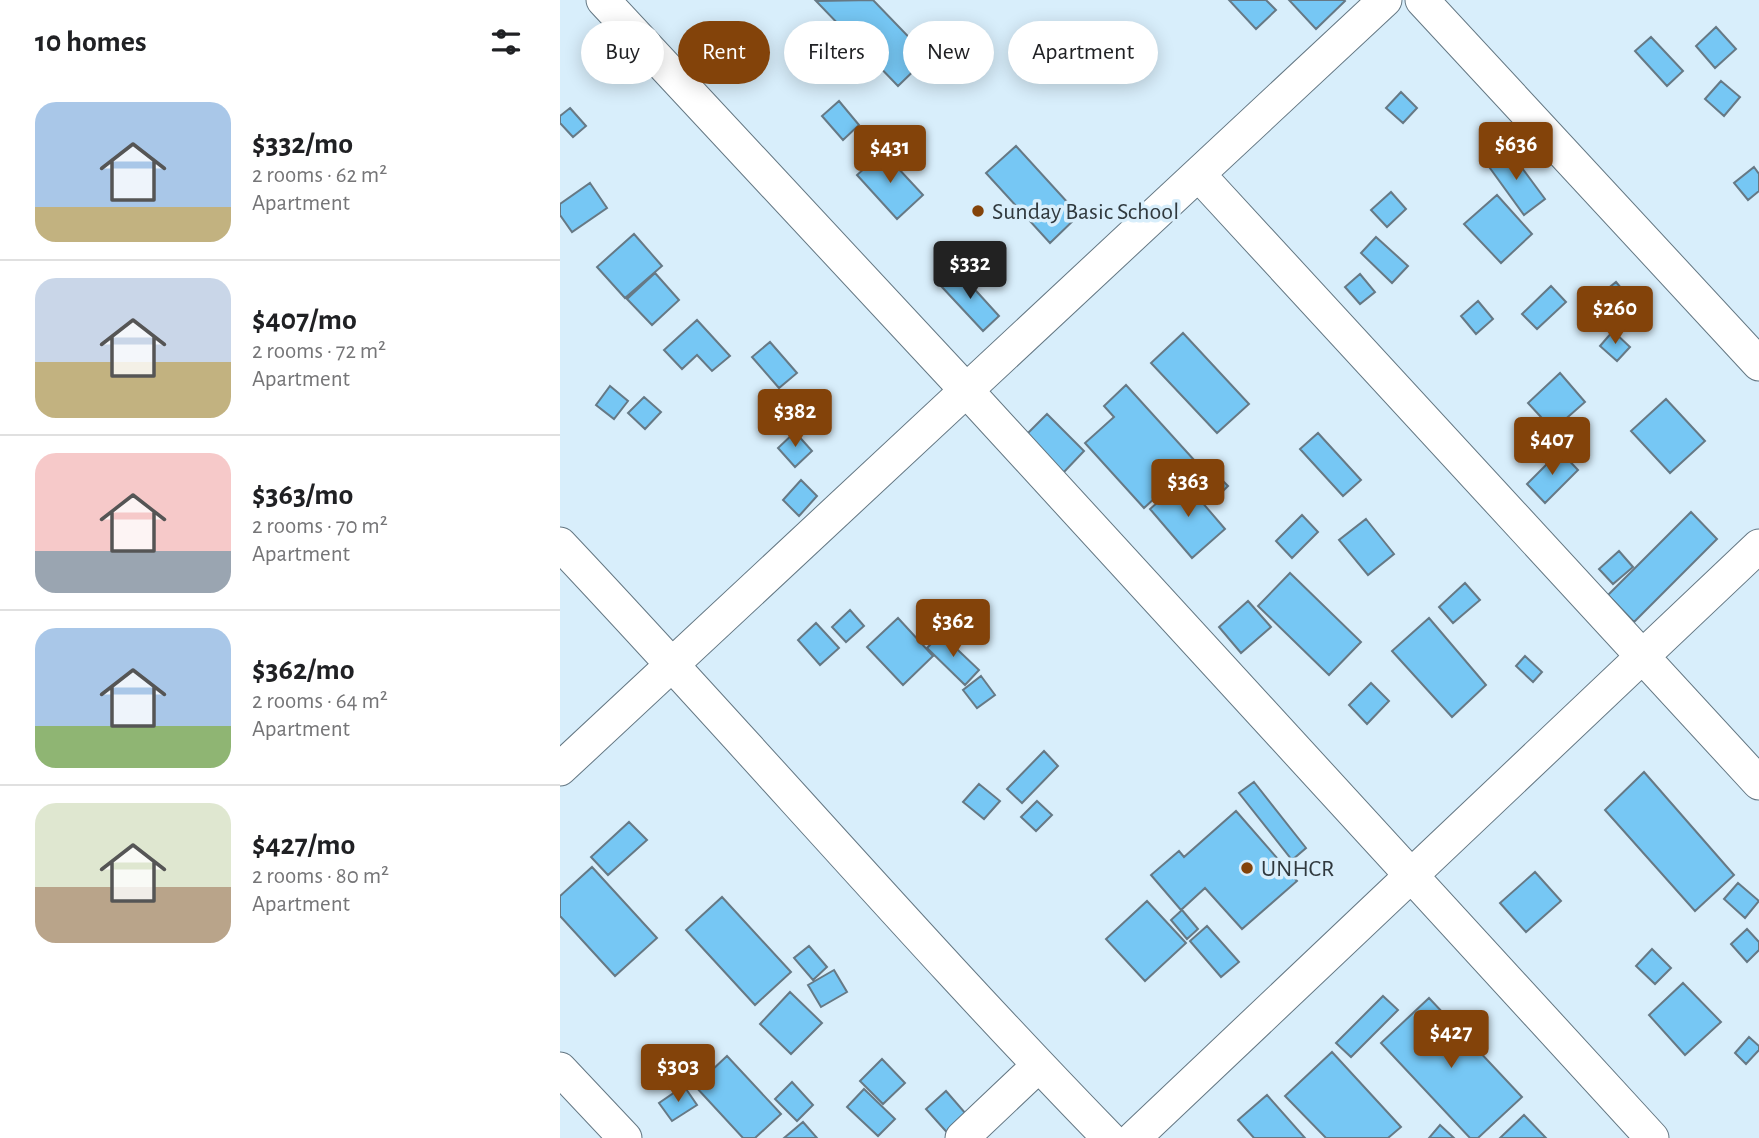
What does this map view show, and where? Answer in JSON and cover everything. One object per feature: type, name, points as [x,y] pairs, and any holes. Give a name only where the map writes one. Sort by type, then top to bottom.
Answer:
[{"type":"street","points":[[603,0],[967,391],[1652,1138]]},
{"type":"street","points":[[560,769],[1385,0]]},
{"type":"street","points":[[1422,0],[1759,364]]},
{"type":"street","points":[[1199,175],[1759,783]]},
{"type":"street","points":[[560,544],[673,664],[1038,1066],[1109,1138]]},
{"type":"street","points":[[1134,1138],[1759,546]]},
{"type":"street","points":[[962,1138],[1038,1066]]},
{"type":"street","points":[[560,1069],[625,1138]]},
{"type":"building","points":[[873,0],[903,31],[903,81],[898,86],[889,77],[889,21],[835,21],[816,1]]},
{"type":"building","points":[[1229,0],[1266,0],[1276,10],[1256,29]]},
{"type":"building","points":[[1289,0],[1344,0],[1345,1],[1316,29]]},
{"type":"building","points":[[1716,27],[1736,49],[1715,68],[1696,46]]},
{"type":"building","points":[[1651,37],[1683,71],[1667,86],[1635,51]]},
{"type":"building","points":[[1721,81],[1740,97],[1724,116],[1705,99]]},
{"type":"building","points":[[1401,92],[1417,108],[1403,123],[1386,108]]},
{"type":"building","points":[[839,101],[859,125],[843,140],[822,116]]},
{"type":"building","points":[[570,108],[586,126],[573,137],[560,123],[560,116]]},
{"type":"building","points":[[1016,146],[1079,215],[1050,243],[986,173]]},
{"type":"building","points":[[1508,149],[1545,199],[1524,215],[1487,164]]},
{"type":"building","points":[[883,152],[923,195],[897,219],[857,175]]},
{"type":"building","points":[[1754,167],[1759,174],[1759,191],[1748,200],[1734,183]]},
{"type":"building","points":[[590,183],[607,208],[572,232],[560,215],[560,204]]},
{"type":"building","points":[[1391,192],[1406,209],[1387,227],[1371,210]]},
{"type":"building","points":[[1497,195],[1532,234],[1501,263],[1464,224]]},
{"type":"building","points":[[634,234],[662,266],[625,298],[597,267]]},
{"type":"building","points":[[1376,237],[1408,266],[1392,283],[1361,253]]},
{"type":"building","points":[[958,271],[999,316],[983,331],[941,286]]},
{"type":"building","points":[[655,273],[679,300],[652,325],[627,299]]},
{"type":"building","points":[[1360,274],[1375,292],[1360,304],[1345,287]]},
{"type":"building","points":[[1616,282],[1632,301],[1615,314],[1600,295]]},
{"type":"building","points":[[1551,286],[1566,302],[1537,329],[1522,314]]},
{"type":"building","points":[[1478,301],[1493,319],[1476,334],[1461,316]]},
{"type":"building","points":[[697,320],[730,356],[712,371],[697,355],[682,369],[664,350]]},
{"type":"building","points":[[1613,331],[1630,347],[1617,361],[1600,346]]},
{"type":"building","points":[[1183,333],[1249,404],[1217,433],[1151,363]]},
{"type":"building","points":[[770,342],[797,373],[779,388],[752,357]]},
{"type":"building","points":[[1560,373],[1585,402],[1553,430],[1528,403]]},
{"type":"building","points":[[1126,385],[1195,461],[1144,508],[1085,443],[1114,417],[1104,406]]},
{"type":"building","points":[[610,386],[628,401],[614,419],[596,405]]},
{"type":"building","points":[[644,397],[661,412],[645,429],[628,413]]},
{"type":"building","points":[[1666,399],[1705,441],[1670,473],[1631,431]]},
{"type":"building","points":[[1047,414],[1084,451],[1063,473],[1025,436]]},
{"type":"building","points":[[795,432],[812,451],[795,467],[778,448]]},
{"type":"building","points":[[1318,433],[1361,480],[1343,496],[1300,449]]},
{"type":"building","points":[[1560,451],[1578,470],[1545,503],[1527,484]]},
{"type":"building","points":[[1204,462],[1228,486],[1215,499],[1191,475]]},
{"type":"building","points":[[801,480],[817,496],[799,516],[783,500]]},
{"type":"building","points":[[1183,480],[1225,529],[1192,558],[1150,509]]},
{"type":"building","points":[[1691,512],[1717,539],[1634,622],[1608,595]]},
{"type":"building","points":[[1302,515],[1318,532],[1292,558],[1276,541]]},
{"type":"building","points":[[1366,519],[1394,554],[1368,575],[1339,540]]},
{"type":"building","points":[[1619,551],[1633,567],[1613,584],[1599,569]]},
{"type":"building","points":[[1290,573],[1361,642],[1329,675],[1258,606]]},
{"type":"building","points":[[1465,583],[1480,600],[1453,623],[1439,607]]},
{"type":"building","points":[[1248,601],[1271,627],[1241,653],[1219,627]]},
{"type":"building","points":[[850,610],[864,626],[846,642],[832,627]]},
{"type":"building","points":[[898,618],[933,656],[903,685],[867,647]]},
{"type":"building","points":[[1429,618],[1486,685],[1452,717],[1392,651]]},
{"type":"building","points":[[816,623],[839,648],[820,665],[798,640]]},
{"type":"building","points":[[941,634],[979,670],[965,685],[927,648]]},
{"type":"building","points":[[1525,656],[1542,672],[1533,682],[1516,666]]},
{"type":"building","points":[[981,676],[995,695],[977,708],[963,690]]},
{"type":"building","points":[[1371,683],[1389,701],[1367,724],[1349,705]]},
{"type":"building","points":[[1044,751],[1058,766],[1022,803],[1007,789]]},
{"type":"building","points":[[1644,772],[1734,875],[1695,911],[1605,810]]},
{"type":"building","points":[[1254,782],[1306,848],[1292,860],[1239,793]]},
{"type":"building","points":[[979,784],[1000,801],[984,819],[963,802]]},
{"type":"building","points":[[1037,801],[1052,815],[1036,831],[1021,817]]},
{"type":"building","points":[[1236,811],[1297,881],[1242,929],[1205,888],[1181,910],[1151,875],[1179,851],[1184,857]]},
{"type":"building","points":[[629,822],[647,840],[608,875],[591,857]]},
{"type":"building","points":[[592,867],[657,938],[615,976],[560,916],[560,896]]},
{"type":"building","points":[[1535,872],[1561,901],[1526,932],[1500,903]]},
{"type":"building","points":[[1738,883],[1759,901],[1745,918],[1724,899]]},
{"type":"building","points":[[722,897],[791,972],[755,1005],[686,930]]},
{"type":"building","points":[[1147,901],[1186,943],[1145,981],[1106,939]]},
{"type":"building","points":[[1182,910],[1198,929],[1187,939],[1171,920]]},
{"type":"building","points":[[1207,926],[1239,962],[1221,977],[1190,941]]},
{"type":"building","points":[[1747,929],[1759,942],[1759,950],[1747,962],[1731,944]]},
{"type":"building","points":[[809,946],[827,967],[813,980],[794,958]]},
{"type":"building","points":[[1652,949],[1671,968],[1655,984],[1636,966]]},
{"type":"building","points":[[834,970],[847,992],[821,1007],[808,985]]},
{"type":"building","points":[[1683,983],[1721,1022],[1685,1055],[1649,1015]]},
{"type":"building","points":[[790,992],[822,1023],[791,1054],[760,1024]]},
{"type":"building","points":[[1383,996],[1398,1010],[1351,1057],[1336,1043]]},
{"type":"building","points":[[1429,998],[1522,1097],[1478,1138],[1470,1138],[1381,1043]]},
{"type":"building","points":[[1749,1037],[1759,1046],[1759,1050],[1746,1064],[1735,1053]]},
{"type":"building","points":[[687,1046],[701,1060],[684,1078],[669,1065]]},
{"type":"building","points":[[1332,1052],[1401,1127],[1388,1138],[1326,1138],[1285,1096]]},
{"type":"building","points":[[727,1056],[781,1114],[755,1138],[743,1138],[695,1086]]},
{"type":"building","points":[[882,1059],[905,1083],[883,1104],[860,1081]]},
{"type":"building","points":[[792,1082],[813,1105],[797,1121],[775,1099]]},
{"type":"building","points":[[684,1086],[697,1105],[672,1121],[659,1103]]},
{"type":"building","points":[[864,1089],[895,1119],[878,1136],[847,1107]]},
{"type":"building","points":[[946,1091],[973,1122],[952,1138],[926,1109]]},
{"type":"building","points":[[1267,1095],[1305,1138],[1254,1138],[1238,1120]]},
{"type":"building","points":[[1524,1115],[1546,1138],[1500,1138]]},
{"type":"building","points":[[803,1122],[817,1138],[784,1138]]},
{"type":"building","points":[[1440,1125],[1454,1138],[1429,1138]]},
{"type":"place","name":"Sunday Basic School","points":[[978,211]]},
{"type":"place","name":"UNHCR","points":[[1247,868]]}]
